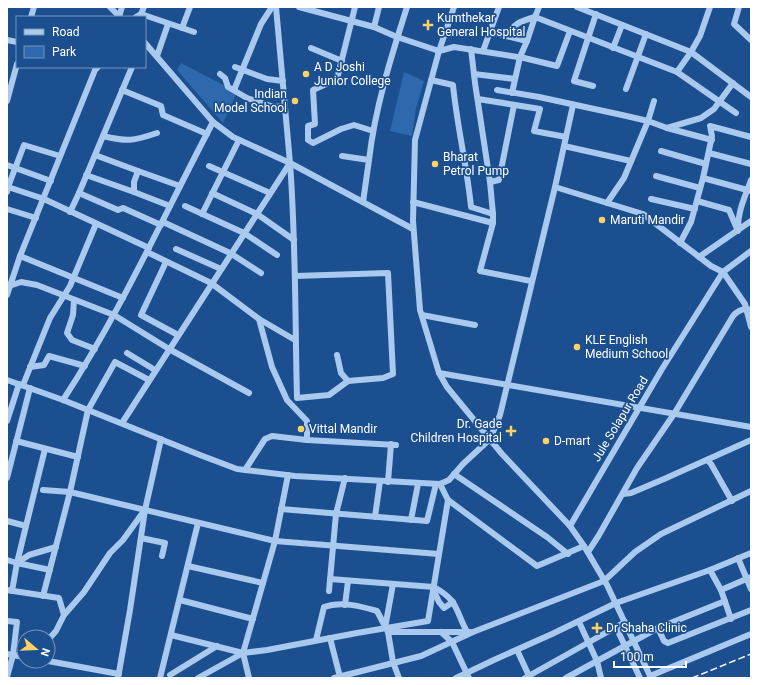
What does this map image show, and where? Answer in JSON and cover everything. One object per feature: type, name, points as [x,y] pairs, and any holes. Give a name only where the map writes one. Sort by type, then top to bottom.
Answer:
[{"type":"street","points":[[110,7],[118,16]]},
{"type":"street","points":[[138,16],[144,7]]},
{"type":"street","points":[[182,28],[190,7]]},
{"type":"street","points":[[234,90],[261,24],[272,7]]},
{"type":"street","points":[[276,7],[290,163],[294,240],[297,398],[329,395],[348,381],[383,378],[393,374],[388,273],[295,276]]},
{"type":"street","points":[[299,7],[374,27],[397,37],[439,51],[454,47],[471,49],[520,57],[557,66],[570,31]]},
{"type":"street","points":[[324,14],[326,7]]},
{"type":"street","points":[[355,7],[337,79],[313,90],[315,124],[308,126],[308,140],[314,143],[341,129],[354,125],[372,131]]},
{"type":"street","points":[[374,27],[379,7]]},
{"type":"street","points":[[363,202],[372,131],[397,37],[407,7]]},
{"type":"street","points":[[454,7],[439,51],[415,140],[413,229],[420,310],[439,374],[502,454],[570,526],[584,546],[616,603],[651,677],[751,634]]},
{"type":"street","points":[[483,51],[499,7]]},
{"type":"street","points":[[512,93],[520,57],[540,7]]},
{"type":"street","points":[[577,7],[691,52],[751,97]]},
{"type":"street","points":[[676,72],[691,52],[700,36],[710,7]]},
{"type":"street","points":[[739,7],[734,24],[751,40]]},
{"type":"street","points":[[593,86],[574,81],[596,14]]},
{"type":"street","points":[[507,36],[510,30],[519,22],[535,17],[676,72],[736,113]]},
{"type":"street","points":[[146,18],[194,32]]},
{"type":"street","points":[[157,56],[168,24]]},
{"type":"street","points":[[613,48],[622,24]]},
{"type":"street","points":[[490,32],[527,41]]},
{"type":"street","points":[[626,89],[646,34]]},
{"type":"street","points":[[146,44],[212,122],[239,140],[290,163],[413,229]]},
{"type":"street","points":[[312,48],[342,61]]},
{"type":"street","points":[[471,49],[494,214],[480,271],[531,281]]},
{"type":"street","points":[[235,67],[267,79],[283,81]]},
{"type":"street","points":[[7,101],[16,68]]},
{"type":"street","points":[[7,295],[8,286],[97,68]]},
{"type":"street","points":[[70,212],[132,68]]},
{"type":"street","points":[[220,74],[225,78],[228,87],[247,98],[274,107],[285,106]]},
{"type":"street","points":[[474,74],[515,78]]},
{"type":"street","points":[[431,80],[453,84],[471,207],[494,214]]},
{"type":"street","points":[[667,128],[701,118],[714,109],[733,83]]},
{"type":"street","points":[[122,90],[162,106],[163,115],[207,134]]},
{"type":"street","points":[[497,90],[648,121],[667,128],[712,140]]},
{"type":"street","points":[[478,99],[540,109],[534,132],[566,137]]},
{"type":"street","points":[[607,203],[624,178],[648,121],[654,101]]},
{"type":"street","points":[[490,182],[499,180],[514,105]]},
{"type":"street","points":[[7,380],[63,400],[200,455],[245,470],[288,475],[418,484],[438,484],[449,480],[490,438],[500,415],[506,384],[555,187],[573,105]]},
{"type":"street","points":[[63,400],[85,366],[114,315],[212,122]]},
{"type":"street","points":[[680,243],[691,222],[703,178],[712,140],[710,126],[751,137]]},
{"type":"street","points":[[103,136],[120,140],[135,140],[157,133]]},
{"type":"street","points":[[202,214],[239,140]]},
{"type":"street","points":[[60,156],[24,145],[8,190],[44,199],[148,250],[166,262],[211,283],[259,318],[295,340]]},
{"type":"street","points":[[564,146],[631,161]]},
{"type":"street","points":[[661,151],[706,164]]},
{"type":"street","points":[[709,153],[751,164]]},
{"type":"street","points":[[95,155],[180,186]]},
{"type":"street","points":[[342,156],[369,160]]},
{"type":"street","points":[[122,423],[230,253],[290,163]]},
{"type":"street","points":[[7,166],[51,181]]},
{"type":"street","points":[[209,166],[270,193]]},
{"type":"street","points":[[134,192],[134,182],[138,171]]},
{"type":"street","points":[[86,175],[170,206]]},
{"type":"street","points":[[656,176],[700,188]]},
{"type":"street","points":[[703,178],[749,191]]},
{"type":"street","points":[[738,232],[742,201],[749,191],[751,180]]},
{"type":"street","points":[[555,187],[642,214],[699,257],[723,272],[749,309],[751,327]]},
{"type":"street","points":[[79,193],[118,210],[123,208],[162,223],[230,253],[261,273]]},
{"type":"street","points":[[212,193],[257,214],[294,240]]},
{"type":"street","points":[[651,198],[695,209]]},
{"type":"street","points":[[696,201],[729,210],[738,232]]},
{"type":"street","points":[[413,202],[493,223]]},
{"type":"street","points":[[185,206],[244,233],[277,256]]},
{"type":"street","points":[[7,209],[36,218]]},
{"type":"street","points":[[699,257],[751,222]]},
{"type":"street","points":[[7,421],[21,384],[30,367],[50,318],[64,296],[96,224]]},
{"type":"street","points":[[176,249],[221,269]]},
{"type":"street","name":"Jule Solapur Road","points":[[570,526],[638,408],[723,272],[751,252]]},
{"type":"street","points":[[20,256],[123,298]]},
{"type":"street","points":[[166,262],[140,315],[178,335]]},
{"type":"street","points":[[8,286],[21,282],[37,285],[114,315],[169,349],[249,392]]},
{"type":"street","points":[[74,300],[73,315],[67,333],[72,340],[95,349]]},
{"type":"street","points":[[588,552],[600,535],[637,468],[674,414],[733,316],[738,311],[749,309]]},
{"type":"street","points":[[422,315],[475,325]]},
{"type":"street","points":[[259,318],[272,367],[287,400],[307,421],[307,440]]},
{"type":"street","points":[[127,353],[155,370]]},
{"type":"street","points":[[30,367],[44,365],[49,356],[85,366]]},
{"type":"street","points":[[337,356],[341,373],[348,381]]},
{"type":"street","points":[[43,596],[70,492],[88,410],[115,362],[149,380]]},
{"type":"street","points":[[439,374],[506,384],[751,427]]},
{"type":"street","points":[[7,476],[30,388]]},
{"type":"street","points":[[245,470],[265,439],[272,436],[307,440],[394,445],[388,482]]},
{"type":"street","points":[[56,663],[118,676],[130,610],[145,510],[161,439]]},
{"type":"street","points":[[623,494],[631,493],[658,482],[751,440]]},
{"type":"street","points":[[16,441],[78,457]]},
{"type":"street","points":[[45,449],[10,591],[58,598],[64,615]]},
{"type":"street","points":[[707,460],[711,464],[732,501]]},
{"type":"street","points":[[454,474],[547,537],[568,554]]},
{"type":"street","points":[[249,678],[243,653],[275,541],[288,475]]},
{"type":"street","points":[[329,591],[336,514],[345,478]]},
{"type":"street","points":[[375,517],[380,481]]},
{"type":"street","points":[[411,520],[418,484]]},
{"type":"street","points":[[438,484],[448,500],[537,566],[584,546]]},
{"type":"street","points":[[281,509],[427,521],[438,484]]},
{"type":"street","points":[[43,490],[70,492],[275,541],[439,554]]},
{"type":"street","points":[[330,638],[337,677],[421,656],[470,632],[604,581],[635,552],[661,534],[751,491]]},
{"type":"street","points":[[198,678],[243,653],[267,650],[316,640],[387,630],[428,621],[448,500]]},
{"type":"street","points":[[56,631],[64,615],[84,592],[110,553],[123,540],[145,510]]},
{"type":"street","points":[[7,521],[26,526]]},
{"type":"street","points":[[160,678],[198,523]]},
{"type":"street","points":[[141,538],[165,543],[162,556]]},
{"type":"street","points":[[17,563],[29,555],[56,547]]},
{"type":"street","points":[[456,678],[468,676],[517,650],[579,622],[616,603],[710,570],[751,553]]},
{"type":"street","points":[[738,558],[749,578],[751,589]]},
{"type":"street","points":[[7,560],[50,570]]},
{"type":"street","points":[[188,566],[263,583]]},
{"type":"street","points":[[710,570],[732,619]]},
{"type":"street","points":[[720,590],[749,578]]},
{"type":"street","points":[[330,579],[434,588],[446,594],[453,602],[459,610],[461,621],[470,632]]},
{"type":"street","points":[[345,605],[348,581]]},
{"type":"street","points":[[392,584],[387,630],[393,662],[399,678]]},
{"type":"street","points":[[434,588],[439,602],[444,608],[453,602]]},
{"type":"street","points":[[180,600],[253,619]]},
{"type":"street","points":[[566,678],[658,628],[725,601]]},
{"type":"street","points":[[316,640],[324,607],[333,604],[360,606],[377,612],[387,630]]},
{"type":"street","points":[[658,628],[664,640],[668,644],[751,610]]},
{"type":"street","points":[[7,621],[17,622],[7,677]]},
{"type":"street","points":[[579,622],[597,661],[601,678]]},
{"type":"street","points":[[517,650],[528,677],[625,622]]},
{"type":"street","points":[[616,626],[640,678]]},
{"type":"street","points":[[387,630],[470,632]]},
{"type":"street","points":[[441,632],[452,642],[468,676]]},
{"type":"street","points":[[171,636],[243,653]]},
{"type":"street","points":[[170,675],[217,646]]},
{"type":"green space","points":[[181,63],[237,92],[223,123],[177,70]]},
{"type":"green space","points":[[404,72],[424,81],[416,108],[412,136],[390,131]]},
{"type":"railway","points":[[692,678],[751,654]]},
{"type":"place","name":"Kumthekar General Hospital","points":[[428,25]]},
{"type":"place","name":"A D Joshi Junior College","points":[[306,74]]},
{"type":"place","name":"Indian Model School","points":[[295,101]]},
{"type":"place","name":"Bharat Petrol Pump","points":[[435,164]]},
{"type":"place","name":"Maruti Mandir","points":[[602,220]]},
{"type":"place","name":"KLE English Medium School","points":[[577,347]]},
{"type":"place","name":"Vittal Mandir","points":[[301,429]]},
{"type":"place","name":"Dr. Gade Children Hospital","points":[[511,431]]},
{"type":"place","name":"D-mart","points":[[546,441]]},
{"type":"place","name":"Dr Shaha Clinic","points":[[597,628]]}]
